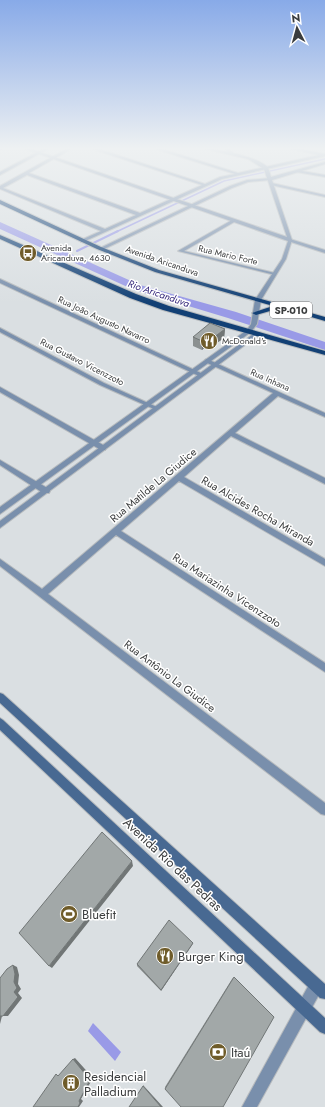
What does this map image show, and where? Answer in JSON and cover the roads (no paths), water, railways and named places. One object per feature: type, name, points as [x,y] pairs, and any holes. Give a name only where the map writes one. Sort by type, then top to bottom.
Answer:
[{"type":"highway","name":"Avenida Aricanduva","points":[[0,202],[84,242],[157,271],[257,307],[325,319]]},
{"type":"highway","points":[[0,237],[133,296],[166,308],[325,353]]},
{"type":"highway","points":[[257,307],[325,322]]},
{"type":"main road","name":"Avenida Rio das Pedras","points":[[0,697],[321,990]]},
{"type":"main road","name":"Avenida Rio das Pedras","points":[[0,723],[325,1027]]},
{"type":"street","points":[[28,200],[105,231]]},
{"type":"street","points":[[98,200],[140,215]]},
{"type":"street","points":[[172,200],[325,252]]},
{"type":"street","points":[[100,249],[201,200]]},
{"type":"street","points":[[0,511],[249,331],[254,324],[257,307],[273,274],[284,259],[290,240],[277,200]]},
{"type":"street","points":[[84,242],[140,215],[176,201]]},
{"type":"street","name":"Rua Mario Forte","points":[[234,221],[180,251],[273,274]]},
{"type":"street","name":"Rua João Augusto Navarro","points":[[0,281],[201,375]]},
{"type":"street","name":"Rua Gustavo Vicenzzoto","points":[[0,330],[102,384],[156,408]]},
{"type":"street","points":[[0,525],[258,333]]},
{"type":"street","name":"Rua Inhana","points":[[207,361],[325,415]]},
{"type":"street","points":[[0,389],[103,448]]},
{"type":"street","name":"Rua Matilde La Giudice","points":[[42,594],[278,393]]},
{"type":"street","points":[[230,433],[325,482]]},
{"type":"street","points":[[0,462],[46,491]]},
{"type":"street","name":"Rua Alcides Rocha Miranda","points":[[180,478],[325,562]]},
{"type":"street","name":"Rua Mariazinha Vicenzzoto","points":[[116,531],[325,668]]},
{"type":"street","name":"Rua Antônio La Giudice","points":[[0,562],[325,810]]},
{"type":"street","points":[[249,1107],[305,1007],[321,990]]},
{"type":"water","points":[[93,1023],[121,1052],[115,1061],[88,1031]]},
{"type":"waterway","points":[[116,232],[184,200]]},
{"type":"waterway","name":"Rio Aricanduva","points":[[0,225],[136,287],[232,315],[325,346]]},
{"type":"waterway","points":[[77,251],[118,231]]},
{"type":"place","name":"Avenida Aricanduva, 4630","points":[[28,253]]},
{"type":"place","name":"McDonald's","points":[[209,341]]},
{"type":"place","name":"Bluefit","points":[[69,914]]},
{"type":"place","name":"Burger King","points":[[165,956]]},
{"type":"place","name":"Itaú","points":[[218,1052]]},
{"type":"place","name":"Residencial Palladium","points":[[71,1083]]}]
